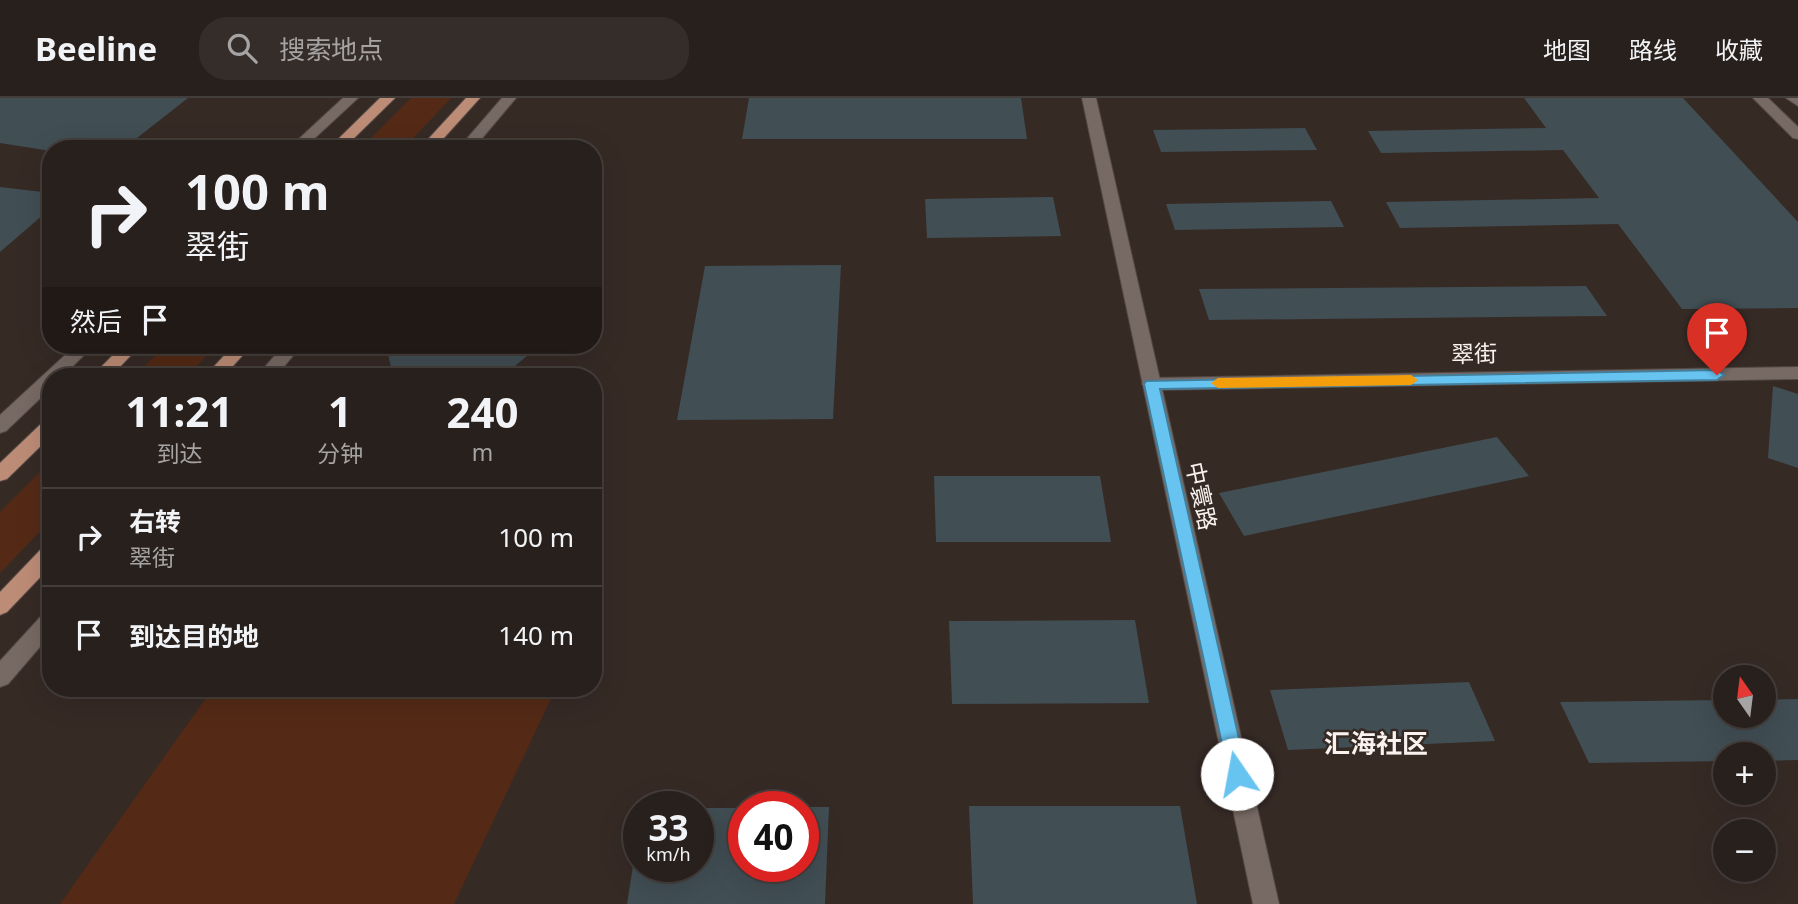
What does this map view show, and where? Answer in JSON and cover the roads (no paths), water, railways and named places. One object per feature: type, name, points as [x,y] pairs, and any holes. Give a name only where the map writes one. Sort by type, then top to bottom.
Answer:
[{"type":"main road","points":[[344,140],[387,98]]},
{"type":"main road","points":[[434,140],[473,98]]},
{"type":"main road","points":[[109,368],[124,354]]},
{"type":"main road","points":[[222,368],[235,354]]},
{"type":"main road","points":[[0,474],[42,434]]},
{"type":"main road","points":[[0,606],[42,562]]},
{"type":"street","points":[[305,140],[351,98]]},
{"type":"street","points":[[473,140],[509,98]]},
{"type":"street","name":"中寰路","points":[[1088,98],[1266,904]]},
{"type":"street","points":[[1760,98],[1798,135]]},
{"type":"street","points":[[1793,98],[1798,102]]},
{"type":"street","points":[[62,368],[76,354]]},
{"type":"street","points":[[273,368],[286,354]]},
{"type":"street","name":"翠街","points":[[1151,384],[1798,373]]},
{"type":"street","points":[[0,426],[42,386]]},
{"type":"street","points":[[0,677],[42,630]]},
{"type":"district","name":"汇海社区","points":[[1376,744]]}]
